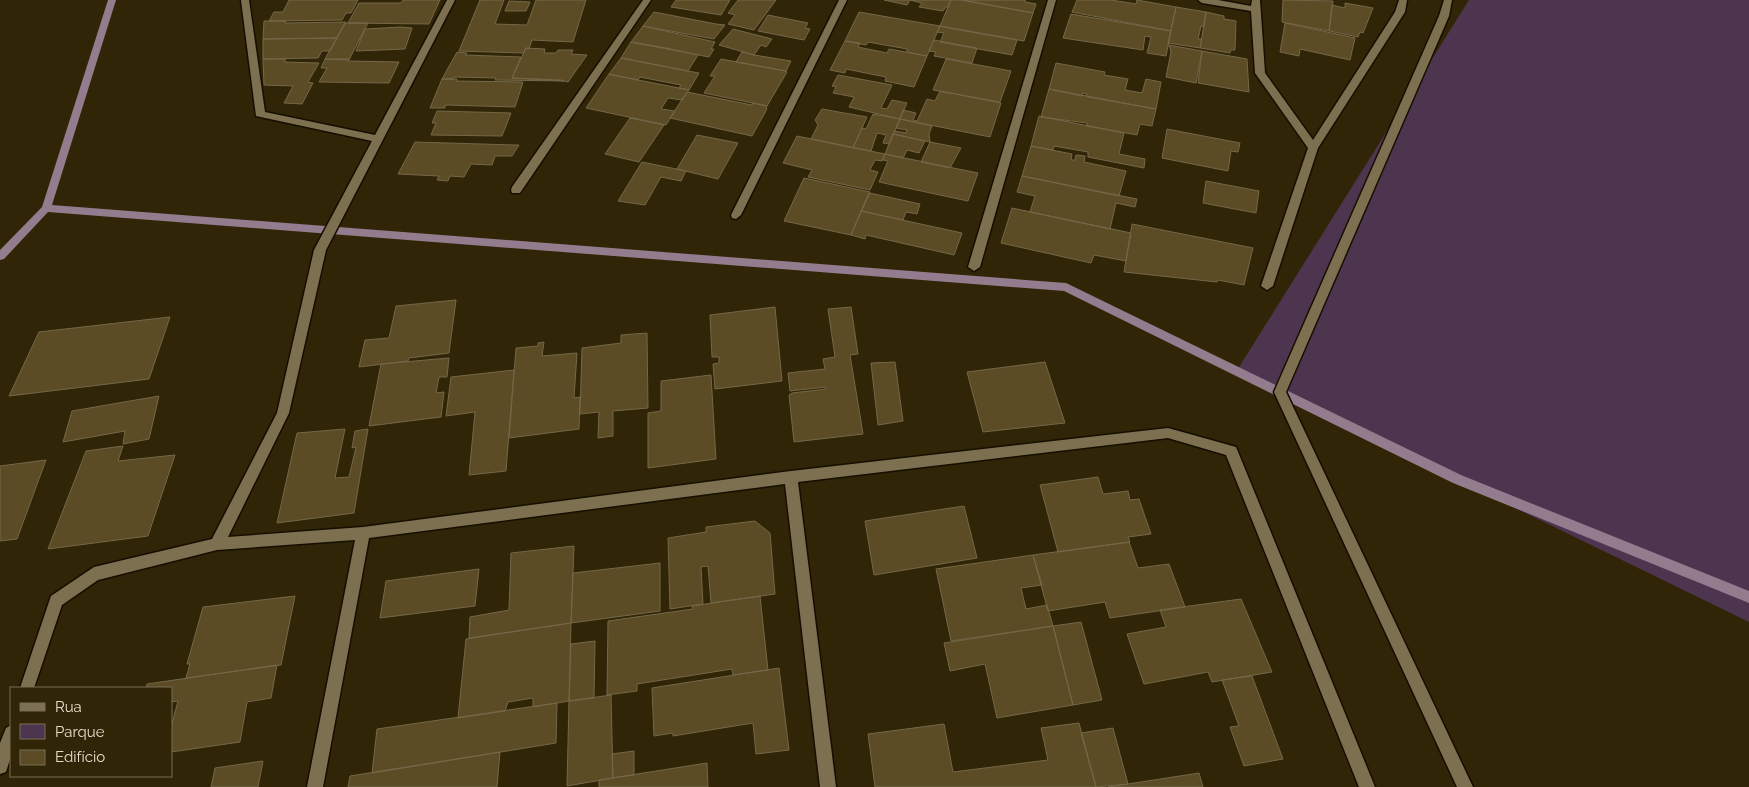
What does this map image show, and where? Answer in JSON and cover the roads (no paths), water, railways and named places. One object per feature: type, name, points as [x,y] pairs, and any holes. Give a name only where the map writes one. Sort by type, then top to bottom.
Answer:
[{"type":"street","points":[[246,0],[260,114],[379,138]]},
{"type":"street","points":[[217,544],[283,413],[320,250],[451,0]]},
{"type":"street","points":[[516,190],[647,0]]},
{"type":"street","points":[[736,215],[843,0]]},
{"type":"street","points":[[974,267],[1052,0]]},
{"type":"street","points":[[1202,0],[1255,4],[1260,73],[1313,148]]},
{"type":"street","points":[[1267,286],[1313,148],[1400,12],[1403,0]]},
{"type":"street","points":[[1448,0],[1444,16],[1280,392],[1465,787]]},
{"type":"street","points":[[26,687],[56,601],[94,574],[217,544],[363,533],[791,477],[1168,433],[1231,451],[1367,787]]},
{"type":"street","points":[[791,477],[828,787]]},
{"type":"street","points":[[315,787],[363,533]]},
{"type":"street","points":[[0,766],[10,736]]},
{"type":"waterway","points":[[46,208],[112,0]]},
{"type":"waterway","points":[[0,256],[46,208]]},
{"type":"waterway","points":[[46,208],[1066,287],[1457,479],[1749,597]]}]
